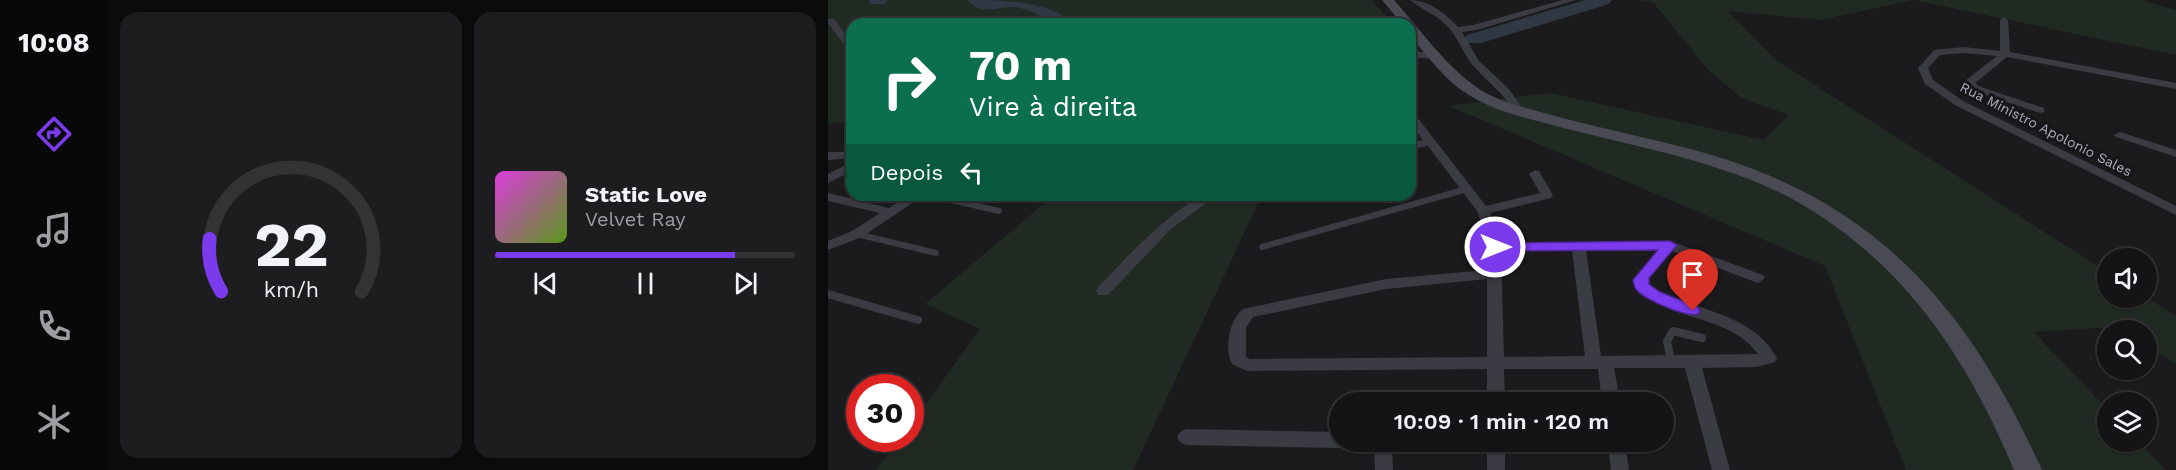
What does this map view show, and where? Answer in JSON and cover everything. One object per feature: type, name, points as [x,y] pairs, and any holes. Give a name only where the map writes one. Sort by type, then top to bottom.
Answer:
[{"type":"main road","points":[[1388,0],[1404,18]]},
{"type":"main road","points":[[1416,31],[1453,75],[1471,90],[1513,109],[1741,170],[1808,201],[1854,229],[1894,262],[1933,305],[1953,332],[1998,401],[2028,470]]},
{"type":"street","points":[[1414,0],[1435,11],[1456,30],[1472,57],[1508,93],[1515,105],[1513,109]]},
{"type":"street","points":[[1456,30],[1474,28],[1572,0]]},
{"type":"street","points":[[2004,20],[2005,54],[1969,83],[1977,89],[2040,110]]},
{"type":"street","points":[[831,21],[846,41]]},
{"type":"street","name":"Rua Ministro Apolonio Sales","points":[[2176,86],[2005,54],[1964,50],[1942,51],[1933,56],[1923,68],[1929,82],[1949,97],[2176,211]]},
{"type":"street","points":[[1416,54],[1436,56]]},
{"type":"street","points":[[1416,123],[1483,211],[1494,238],[1496,392]]},
{"type":"street","points":[[2120,135],[2176,154]]},
{"type":"street","points":[[1416,145],[1430,142]]},
{"type":"street","points":[[828,156],[846,155]]},
{"type":"street","points":[[828,179],[846,169]]},
{"type":"street","points":[[1483,211],[1547,195],[1535,174]]},
{"type":"street","points":[[828,196],[846,201]]},
{"type":"street","points":[[847,201],[891,213]]},
{"type":"street","points":[[828,246],[857,234],[909,201]]},
{"type":"street","points":[[1103,291],[1163,229],[1200,201]]},
{"type":"street","points":[[1495,247],[1670,245],[1758,278]]},
{"type":"street","points":[[1494,274],[1408,280],[1248,313],[1241,319],[1237,355],[1241,363],[1254,365],[1599,364],[1764,361],[1769,358],[1747,332],[1672,303],[1642,287],[1643,276],[1670,245]]},
{"type":"street","points":[[1578,246],[1599,364],[1608,392]]},
{"type":"street","points":[[1692,362],[1721,470]]},
{"type":"street","points":[[1186,437],[1329,440]]},
{"type":"street","points":[[1383,452],[1384,470]]},
{"type":"street","points":[[1496,452],[1496,470]]},
{"type":"street","points":[[1618,452],[1620,470]]},
{"type":"lane","points":[[1262,247],[1467,189]]},
{"type":"lane","points":[[956,201],[999,211]]},
{"type":"lane","points":[[857,234],[936,253]]},
{"type":"lane","points":[[828,294],[918,320]]},
{"type":"lane","points":[[1671,362],[1666,339],[1669,334],[1673,331],[1702,338]]},
{"type":"shaded area","points":[[828,0],[1372,0],[1388,18],[846,18],[846,122],[828,124]]},
{"type":"shaded area","points":[[1637,0],[1914,0],[1820,20],[1728,11],[1776,60],[2097,266],[2097,308],[2157,308],[2157,304],[2176,316],[2176,364],[2157,353],[2157,320],[2097,320],[2097,328],[2034,332],[2097,398],[2097,452],[2149,452],[2166,470],[1906,470],[1825,266],[1449,106],[1550,93],[1764,140],[1789,115],[1742,98],[1709,71],[1653,2]]},
{"type":"shaded area","points":[[1914,0],[2141,0],[2176,10],[2176,55]]},
{"type":"shaded area","points":[[1047,201],[1259,201],[1133,470],[876,470],[890,452],[924,452],[924,406],[980,329],[925,304]]},
{"type":"waterway","points":[[976,0],[993,6],[1013,2],[1051,13],[1057,18]]},
{"type":"waterway","points":[[1474,39],[1603,0]]},
{"type":"route","points":[[1495,247],[1670,245],[1643,276],[1642,287],[1655,296],[1693,311]]}]
